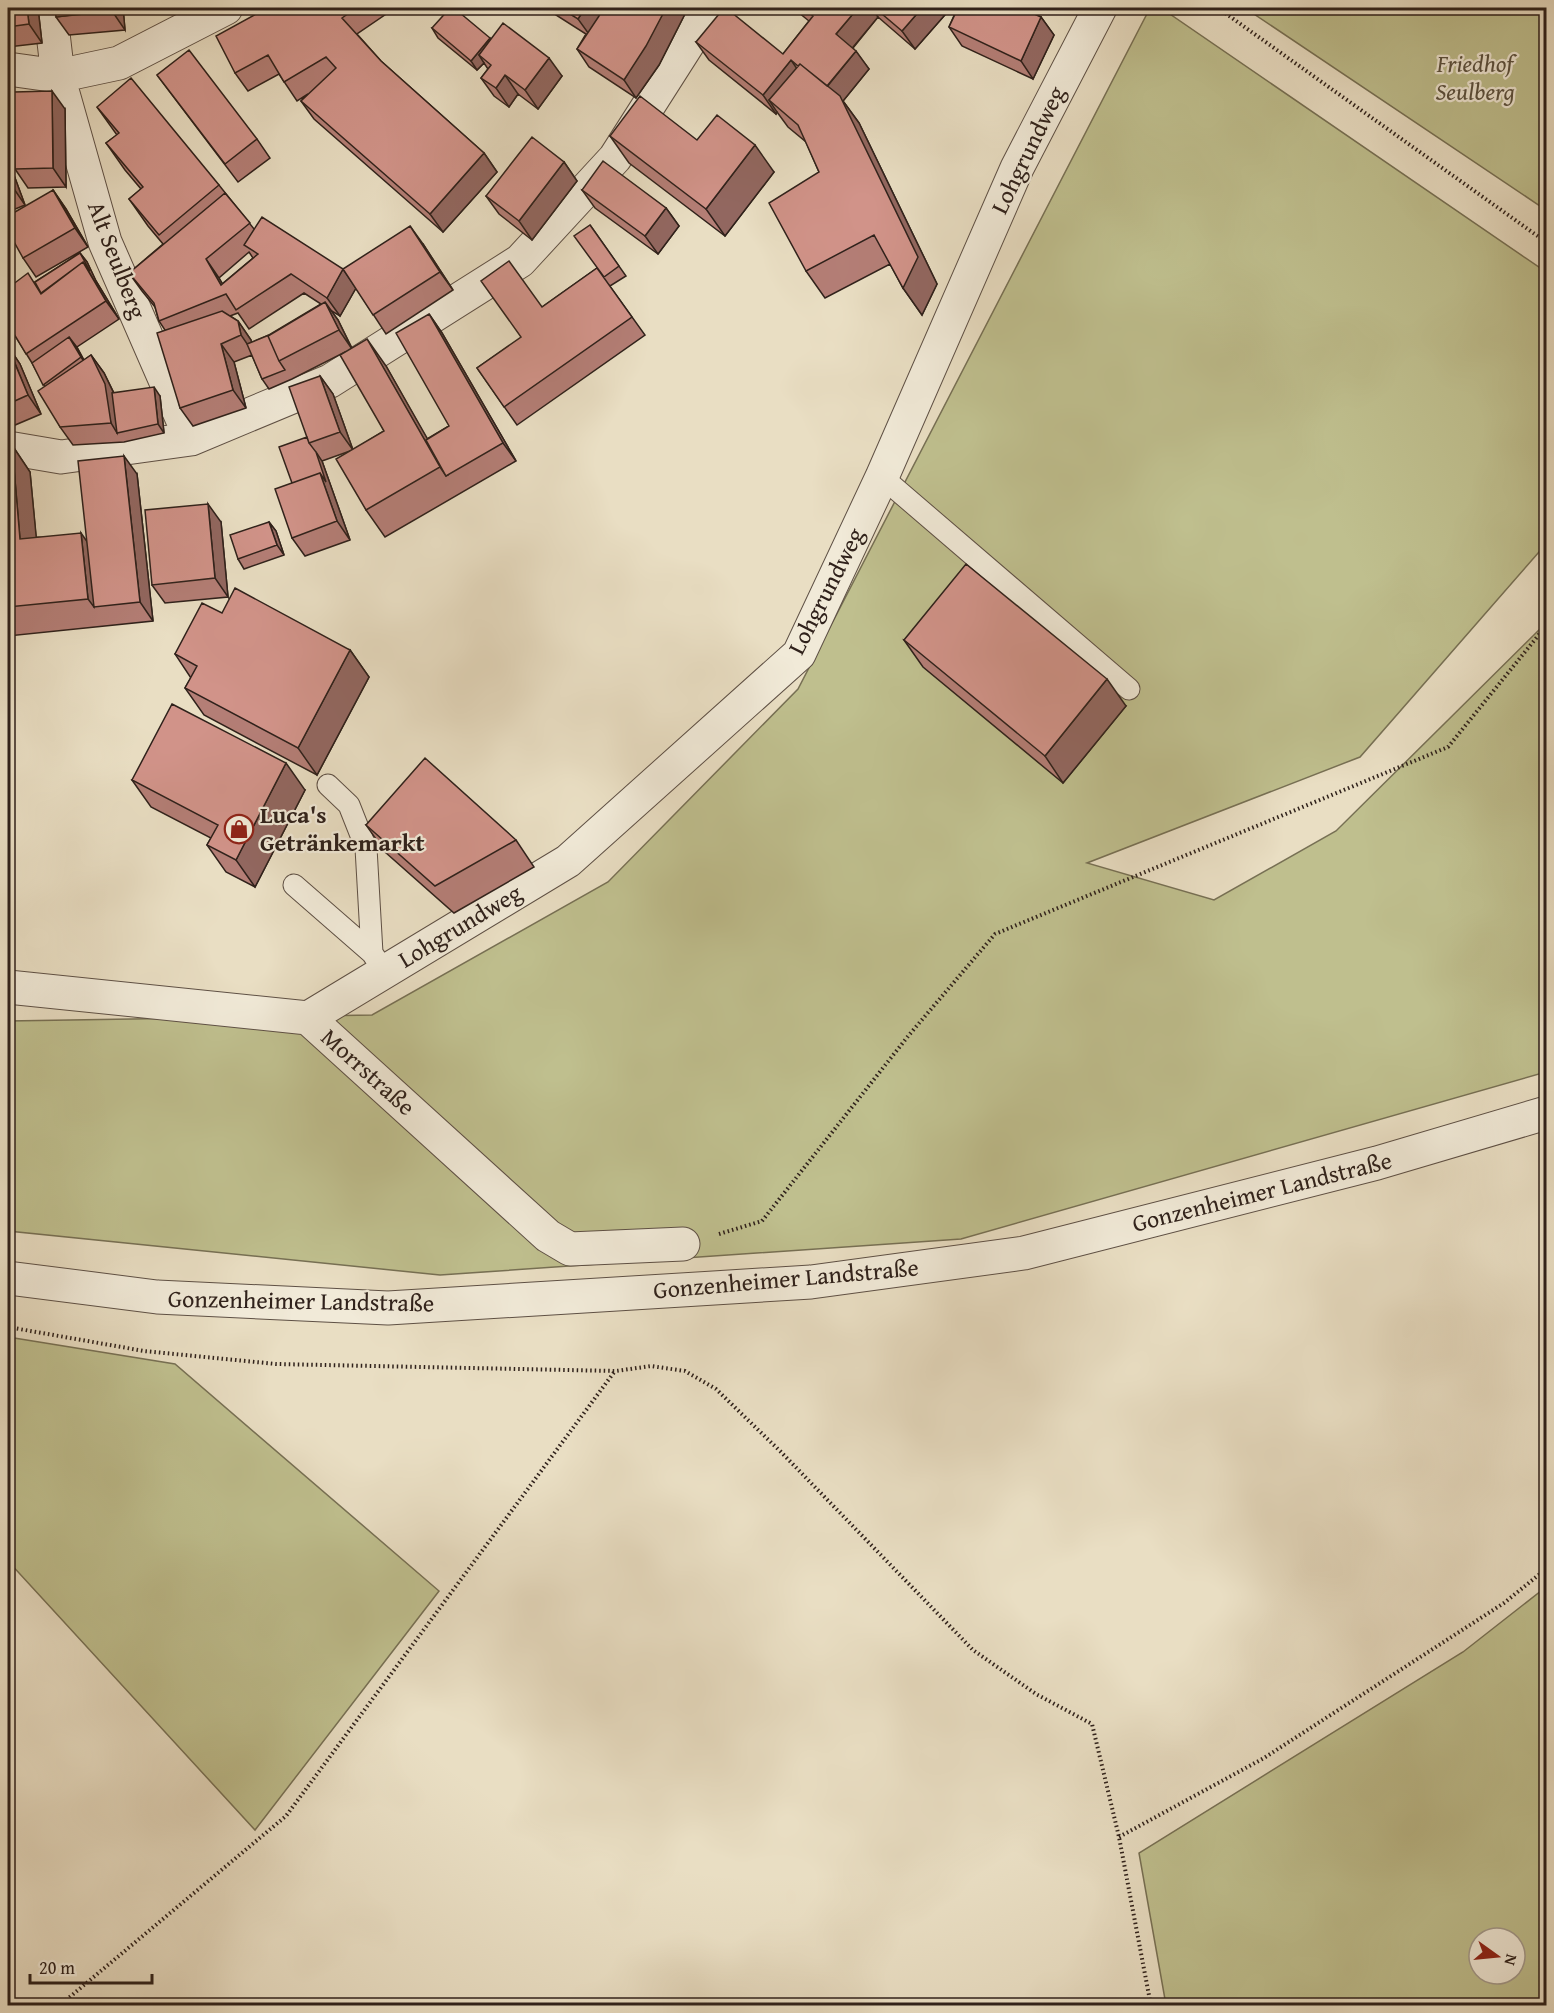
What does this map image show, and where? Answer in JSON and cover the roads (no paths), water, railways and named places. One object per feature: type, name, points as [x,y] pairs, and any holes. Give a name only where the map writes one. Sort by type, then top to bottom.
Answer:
[{"type":"street","name":"Alt Seulberg","points":[[50,8],[58,76],[105,242],[191,439]]},
{"type":"street","points":[[8,69],[58,76],[119,63],[226,8]]},
{"type":"street","points":[[8,448],[62,458],[191,439],[330,381],[520,261],[615,159],[689,42],[705,8]]},
{"type":"street","name":"Lohgrundweg","points":[[308,1018],[379,963],[568,861],[799,654],[882,477],[1017,168],[1100,8]]},
{"type":"street","name":"Morrstraße","points":[[8,987],[308,1018],[548,1236],[570,1249],[683,1244]]},
{"type":"street","name":"Gonzenheimer Landstraße","points":[[8,1278],[157,1298],[388,1308],[811,1282],[1024,1253],[1377,1163],[1546,1113]]},
{"type":"lane","points":[[882,477],[1129,689]]},
{"type":"lane","points":[[328,785],[349,805],[366,848],[379,963]]},
{"type":"lane","points":[[294,885],[379,963]]},
{"type":"place","name":"Luca's Getränkemarkt","points":[[239,829]]},
{"type":"park label","name":"Friedhof Seulberg","points":[[1475,78]]}]
